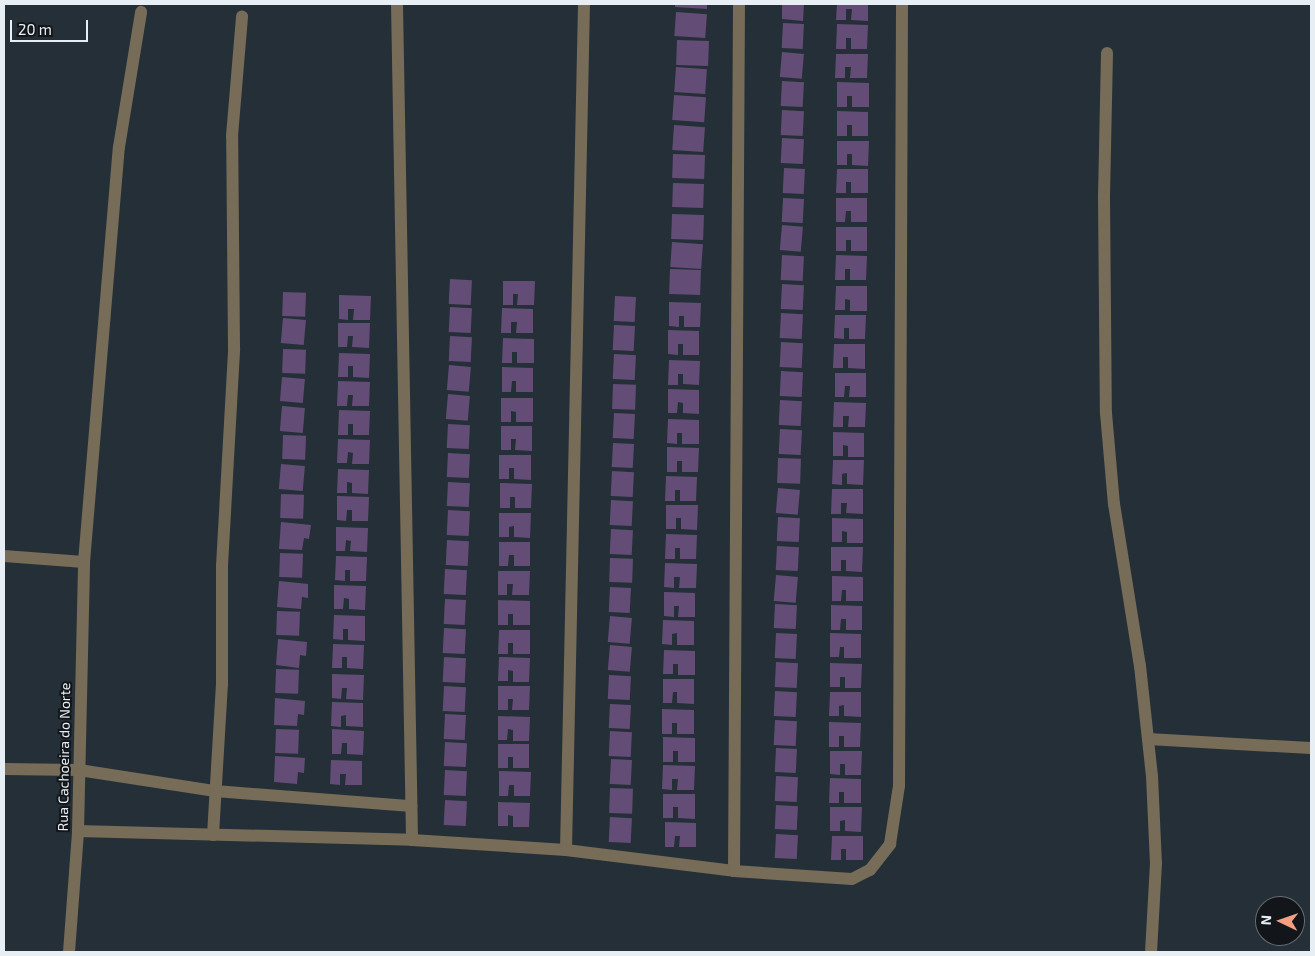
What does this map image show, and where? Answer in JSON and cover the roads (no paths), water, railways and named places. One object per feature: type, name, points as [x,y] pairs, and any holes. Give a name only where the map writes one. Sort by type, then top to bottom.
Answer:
[{"type":"street","points":[[397,4],[412,840]]},
{"type":"street","points":[[566,850],[584,4]]},
{"type":"street","points":[[734,871],[739,4]]},
{"type":"street","points":[[78,831],[412,840],[566,850],[734,871],[852,879],[870,870],[890,844],[900,786],[902,4]]},
{"type":"street","name":"Rua Cachoeira do Norte","points":[[70,952],[78,831],[84,562],[98,383],[110,288],[119,147],[141,12]]},
{"type":"street","points":[[213,835],[222,684],[222,566],[234,348],[232,136],[242,16]]},
{"type":"street","points":[[1107,52],[1104,197],[1106,412],[1114,504],[1140,666],[1148,739],[1156,863],[1151,952]]},
{"type":"street","points":[[4,544],[8,556],[84,562]]},
{"type":"street","points":[[1148,739],[1311,748]]},
{"type":"street","points":[[4,769],[79,770],[215,791],[411,806]]}]
